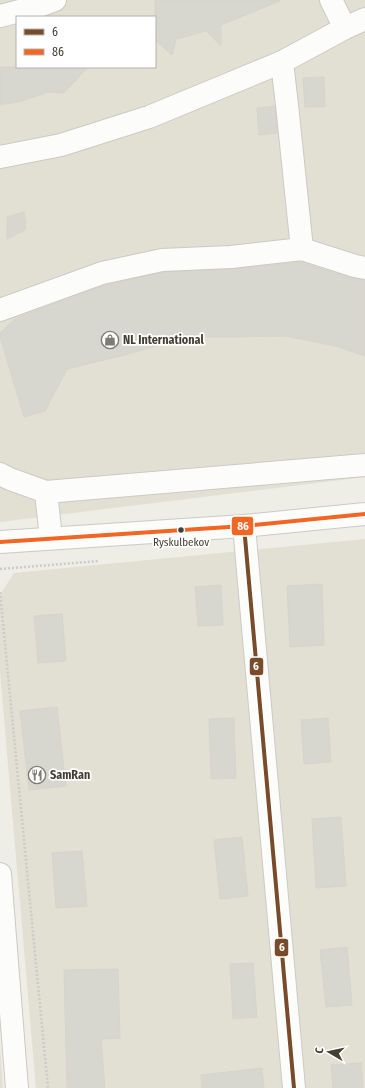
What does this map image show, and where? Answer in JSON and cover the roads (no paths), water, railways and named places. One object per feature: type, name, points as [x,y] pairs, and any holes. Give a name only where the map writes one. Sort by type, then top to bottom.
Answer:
[{"type":"street","points":[[0,16],[39,6],[55,0]]},
{"type":"street","points":[[331,0],[345,28]]},
{"type":"street","points":[[0,157],[61,145],[149,117],[282,62],[345,28],[365,19]]},
{"type":"street","points":[[282,62],[302,249]]},
{"type":"street","points":[[0,310],[102,273],[162,260],[230,257],[302,249],[365,268]]},
{"type":"street","points":[[0,474],[46,492],[365,465]]},
{"type":"street","points":[[46,492],[51,538]]},
{"type":"street","points":[[0,542],[244,526],[365,514]]},
{"type":"street","points":[[244,526],[294,1088]]},
{"type":"street","points":[[0,874],[7,1055],[17,1088]]},
{"type":"place","name":"NL International","points":[[110,340]]},
{"type":"place","name":"Ryskulbekov","points":[[181,530]]},
{"type":"place","name":"SamRan","points":[[37,775]]}]
